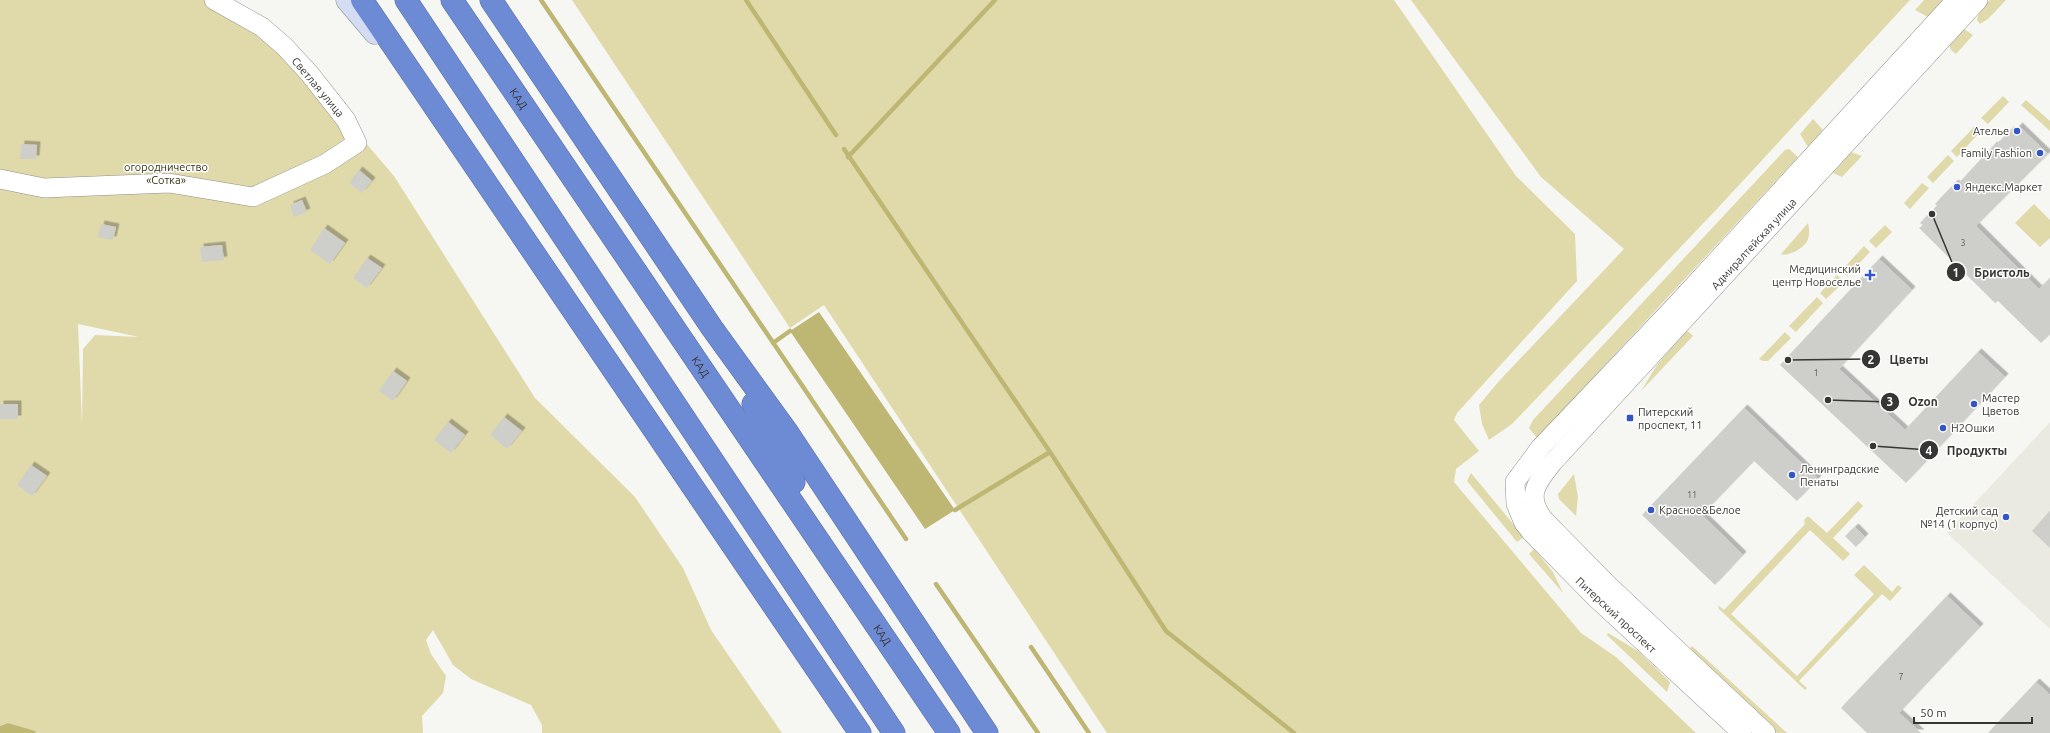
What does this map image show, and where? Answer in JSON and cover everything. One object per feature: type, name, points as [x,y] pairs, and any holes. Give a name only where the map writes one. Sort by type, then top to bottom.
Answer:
[{"type":"highway","points":[[362,0],[860,733]]},
{"type":"highway","points":[[406,0],[894,733]]},
{"type":"highway","name":"КАД","points":[[452,0],[950,733]]},
{"type":"highway","points":[[491,0],[712,328],[788,433],[987,733]]},
{"type":"highway","points":[[712,328],[845,578]]},
{"type":"main road","points":[[347,0],[428,97]]},
{"type":"street","name":"Светлая улица","points":[[0,179],[44,188],[169,183],[253,197],[325,164],[357,143],[346,120],[309,73],[284,46],[262,27],[214,0]]},
{"type":"street","name":"Адмиралтейская улица","points":[[1516,482],[1540,448],[1676,305],[1956,0]]},
{"type":"street","name":"Адмиралтейская улица","points":[[1534,492],[1542,476],[1554,461],[1978,0]]},
{"type":"street","name":"Питерский проспект","points":[[1516,482],[1516,504],[1524,523],[1531,532],[1597,599],[1742,733]]},
{"type":"street","name":"Питерский проспект","points":[[1534,492],[1534,502],[1537,512],[1545,521],[1609,586],[1766,733]]},
{"type":"shaded area","points":[[819,312],[955,510],[925,529],[790,331]]},
{"type":"shaded area","name":"Детский сад №14 (1 корпус)","points":[[2050,422],[2050,629],[1947,533]]},
{"type":"shaded area","points":[[8,723],[35,731],[36,733],[0,733],[0,726]]},
{"type":"green space","name":"огородничество «Сотка»","points":[[0,0],[204,0],[253,29],[321,88],[394,176],[535,398],[635,497],[683,568],[711,630],[782,733],[542,733],[542,725],[531,705],[471,679],[453,665],[433,630],[426,640],[431,654],[446,676],[443,693],[422,716],[423,733],[36,733],[8,723],[0,726]],"holes":[[[78,324],[139,337],[95,335],[83,349],[82,424]]]},
{"type":"green space","points":[[572,0],[1394,0],[1516,176],[1575,234],[1577,281],[1457,413],[1454,420],[1479,451],[1456,469],[1454,482],[1581,633],[1616,657],[1696,733],[1107,733],[824,305],[790,328]]},
{"type":"green space","points":[[1411,0],[1910,0],[1715,211],[1512,424],[1489,440],[1482,424],[1479,405],[1500,380],[1624,249],[1541,177]]},
{"type":"green space","points":[[1924,0],[1943,0],[1928,17],[1915,10]]},
{"type":"green space","points":[[1990,0],[2006,0],[1988,19],[1980,24],[1977,20],[1980,9]]},
{"type":"green space","points":[[1964,29],[1973,35],[1956,54],[1951,50],[1949,45]]},
{"type":"green space","points":[[2003,96],[2009,102],[1988,124],[1981,118]]},
{"type":"green space","points":[[2026,100],[2050,121],[2050,131],[2021,105]]},
{"type":"green space","points":[[1813,119],[1823,130],[1808,147],[1800,134]]},
{"type":"green space","points":[[1975,126],[1981,131],[1957,157],[1951,151]]},
{"type":"green space","points":[[1789,149],[1798,157],[1537,438],[1529,428],[1533,420],[1785,150]]},
{"type":"green space","points":[[1851,152],[1862,156],[1842,177],[1833,173]]},
{"type":"green space","points":[[1948,155],[1954,161],[1933,183],[1927,177]]},
{"type":"green space","points":[[1922,183],[1929,188],[1910,209],[1904,203]]},
{"type":"green space","points":[[2034,204],[2050,220],[2050,238],[2040,247],[2015,223]]},
{"type":"green space","points":[[1808,223],[1809,235],[1807,242],[1793,253],[1784,255],[1781,254]]},
{"type":"green space","points":[[1885,225],[1892,232],[1876,248],[1869,241]]},
{"type":"green space","points":[[1864,246],[1870,252],[1847,276],[1841,271]]},
{"type":"green space","points":[[1837,275],[1844,282],[1826,299],[1820,293]]},
{"type":"green space","points":[[1817,297],[1823,303],[1796,332],[1789,326]]},
{"type":"green space","points":[[1685,331],[1689,332],[1693,336],[1641,391],[1657,365]]},
{"type":"green space","points":[[1785,332],[1791,338],[1768,361],[1759,359]]},
{"type":"green space","points":[[1471,473],[1524,537],[1517,542],[1467,481]]},
{"type":"green space","points":[[1574,474],[1578,497],[1576,516],[1559,499],[1558,494]]},
{"type":"green space","points":[[1858,501],[1863,506],[1833,538],[1850,554],[1843,561],[1810,530],[1731,614],[1797,676],[1874,594],[1854,575],[1864,565],[1892,592],[1898,585],[1902,588],[1890,601],[1882,594],[1799,681],[1807,688],[1805,690],[1719,609],[1718,605],[1724,610],[1805,524],[1804,520],[1808,516],[1827,533]]},
{"type":"green space","points":[[1534,549],[1553,572],[1563,593],[1529,554]]},
{"type":"green space","points":[[1608,633],[1638,651],[1670,682],[1667,692],[1607,635]]},
{"type":"green space","points":[[1692,646],[1787,733],[1777,733],[1688,651]]},
{"type":"building","points":[[2019,126],[2048,154],[1976,226],[2039,289],[2050,278],[2050,334],[2041,343],[1998,301],[1995,303],[1919,228],[1923,225],[1920,223],[1937,206],[1935,204],[1955,183],[1957,185],[1994,145],[1995,146],[2011,130],[2013,133]]},
{"type":"building","points":[[21,144],[37,145],[36,159],[20,159]]},
{"type":"building","points":[[359,170],[372,181],[362,193],[349,183]]},
{"type":"building","points":[[302,200],[307,212],[294,217],[290,205]]},
{"type":"building","points":[[101,224],[116,227],[113,240],[98,237]]},
{"type":"building","points":[[324,228],[345,243],[330,264],[310,250]]},
{"type":"building","points":[[222,245],[224,260],[202,262],[200,247]]},
{"type":"building","points":[[367,258],[382,268],[367,288],[353,278]]},
{"type":"building","points":[[1879,259],[1912,290],[1839,369],[1905,430],[1978,352],[2005,377],[1906,483],[1780,365]]},
{"type":"building","points":[[393,371],[407,381],[393,401],[379,391]]},
{"type":"building","points":[[0,404],[18,404],[18,419],[0,419]]},
{"type":"building","points":[[1744,408],[1818,479],[1797,501],[1754,461],[1702,515],[1743,555],[1715,585],[1642,515]]},
{"type":"building","points":[[504,417],[522,431],[507,449],[490,435]]},
{"type":"building","points":[[448,422],[465,435],[451,453],[434,440]]},
{"type":"building","points":[[31,465],[47,476],[32,496],[17,485]]},
{"type":"building","points":[[2050,511],[2050,548],[2032,531]]},
{"type":"building","points":[[1855,527],[1865,537],[1856,547],[1845,536]]},
{"type":"building","points":[[1947,596],[1980,627],[1899,713],[1921,733],[1867,733],[1841,708]]},
{"type":"building","points":[[2036,682],[2050,695],[2050,733],[1988,733]]},
{"type":"waterway","points":[[541,0],[906,539]]},
{"type":"waterway","points":[[746,0],[836,135]]},
{"type":"waterway","points":[[848,157],[995,0]]},
{"type":"waterway","points":[[844,149],[1050,452],[1166,631],[1294,733]]},
{"type":"waterway","points":[[773,343],[790,331]]},
{"type":"waterway","points":[[955,510],[1050,452]]},
{"type":"waterway","points":[[936,584],[1038,733]]},
{"type":"waterway","points":[[1031,647],[1089,733]]},
{"type":"place","name":"Ателье","points":[[2017,131]]},
{"type":"place","name":"Family Fashion","points":[[2040,153]]},
{"type":"place","name":"Яндекс.Маркет","points":[[1957,187]]},
{"type":"place","name":"Бристоль","points":[[1932,214]]},
{"type":"place","name":"Медицинский центр Новоселье","points":[[1870,275]]},
{"type":"place","name":"Цветы","points":[[1788,360]]},
{"type":"place","name":"Ozon","points":[[1828,400]]},
{"type":"place","name":"Мастер Цветов","points":[[1974,404]]},
{"type":"place","name":"Питерский проспект, 11","points":[[1630,418]]},
{"type":"place","name":"H2Oшки","points":[[1943,428]]},
{"type":"place","name":"Продукты","points":[[1873,446]]},
{"type":"place","name":"Ленинградские Пенаты","points":[[1792,475]]},
{"type":"place","name":"Красное&Белое","points":[[1651,510]]},
{"type":"place","name":"Детский сад №14 (1 корпус)","points":[[2006,517]]}]
